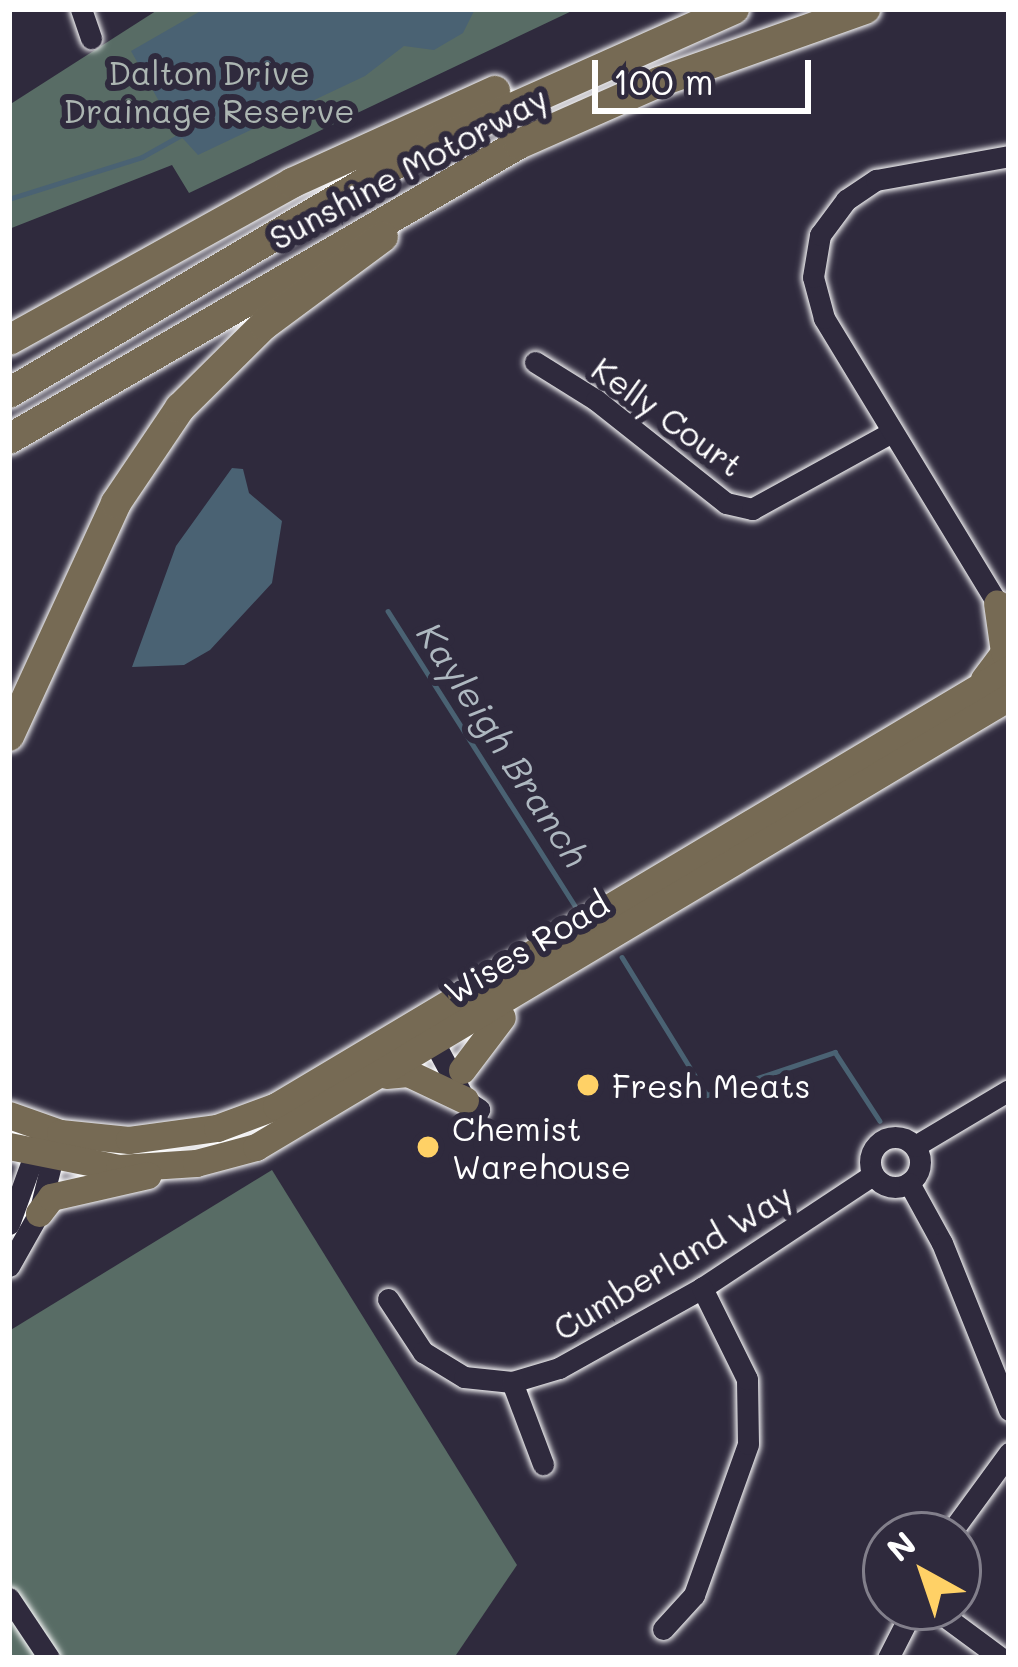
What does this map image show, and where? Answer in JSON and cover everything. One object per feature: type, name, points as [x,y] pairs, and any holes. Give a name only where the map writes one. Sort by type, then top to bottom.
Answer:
[{"type":"highway","name":"Sunshine Motorway","points":[[9,393],[362,181],[632,49],[734,9]]},
{"type":"highway","name":"Sunshine Motorway","points":[[9,440],[445,182],[640,90],[866,9]]},
{"type":"highway","points":[[9,340],[382,139],[593,52],[632,49]]},
{"type":"highway","points":[[9,736],[116,503],[180,408],[264,325],[420,213],[445,182]]},
{"type":"main road","points":[[989,704],[1004,652],[1005,613]]},
{"type":"main road","name":"Wises Road","points":[[40,1144],[129,1140],[217,1128],[434,1035],[576,959],[989,704],[1009,669]]},
{"type":"main road","name":"Wises Road","points":[[40,1144],[169,1166],[256,1147],[380,1077],[434,1035],[989,704],[1009,698]]},
{"type":"main road","points":[[462,1070],[492,1024],[576,959]]},
{"type":"main road","points":[[380,1077],[408,1073],[465,1100]]},
{"type":"main road","points":[[9,1114],[40,1144]]},
{"type":"main road","points":[[39,1213],[51,1197],[117,1188],[169,1166]]},
{"type":"street","points":[[81,9],[91,38]]},
{"type":"street","points":[[1005,613],[824,318],[813,278],[820,235],[846,200],[876,180],[1009,156]]},
{"type":"street","name":"Kelly Court","points":[[535,362],[726,503],[752,509],[892,432]]},
{"type":"street","points":[[434,1035],[462,1070],[479,1109],[465,1100],[434,1035]]},
{"type":"street","points":[[915,1146],[1009,1090]]},
{"type":"street","points":[[902,1137],[915,1146],[921,1162],[909,1183],[893,1187],[873,1174],[878,1143],[902,1137]]},
{"type":"street","points":[[9,1266],[39,1213],[40,1144]]},
{"type":"street","points":[[9,1224],[40,1144]]},
{"type":"street","name":"Cumberland Way","points":[[388,1299],[424,1352],[464,1377],[512,1382],[559,1368],[702,1288],[873,1174]]},
{"type":"street","points":[[909,1183],[942,1243],[1009,1410]]},
{"type":"street","points":[[663,1629],[694,1595],[748,1444],[747,1379],[702,1288]]},
{"type":"street","points":[[512,1382],[542,1464]]},
{"type":"street","points":[[967,1511],[1009,1453]]},
{"type":"street","points":[[9,1598],[49,1658]]},
{"type":"street","points":[[888,1658],[902,1631]]},
{"type":"street","points":[[964,1631],[1001,1658]]},
{"type":"green space","name":"Dalton Drive Drainage Reserve","points":[[159,9],[576,9],[189,193],[172,165],[9,229],[9,105]]},
{"type":"green space","points":[[272,1170],[517,1565],[454,1658],[9,1658],[9,1331]]},
{"type":"water","points":[[204,9],[475,9],[463,33],[434,50],[404,46],[365,76],[198,155],[175,130],[131,51]]},
{"type":"water","points":[[232,468],[243,469],[249,493],[282,521],[272,583],[210,650],[184,665],[132,667],[176,546]]},
{"type":"waterway","points":[[9,199],[142,157],[183,134]]},
{"type":"waterway","name":"Kayleigh Branch","points":[[388,611],[575,906]]},
{"type":"waterway","name":"Kayleigh Branch","points":[[622,957],[707,1095],[835,1052],[880,1121]]},
{"type":"place","name":"Fresh Meats","points":[[588,1085]]},
{"type":"place","name":"Chemist Warehouse","points":[[428,1147]]}]
